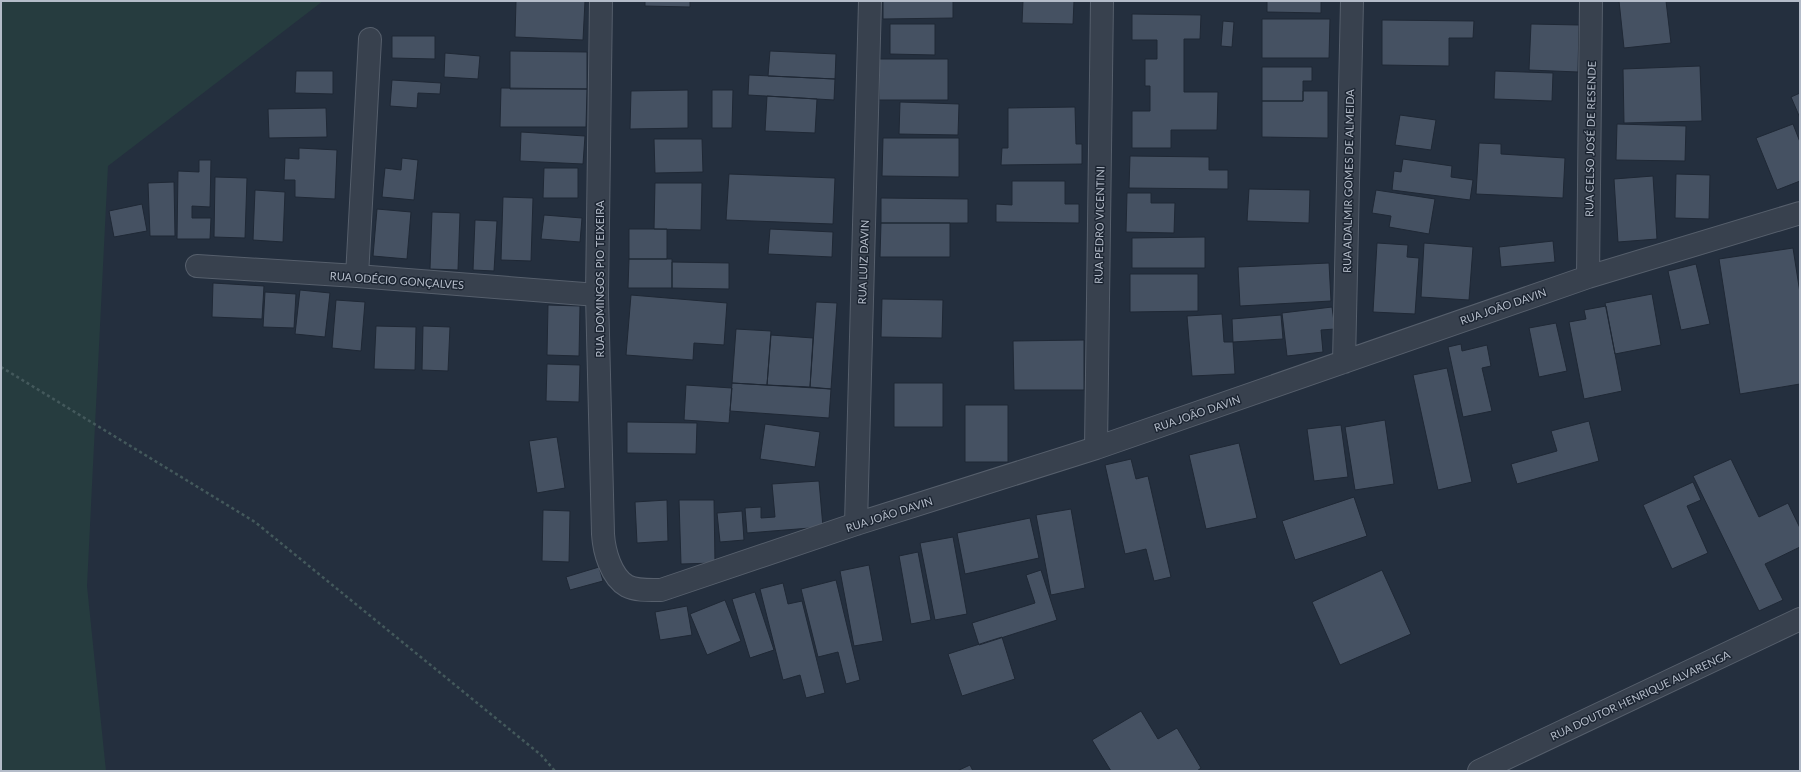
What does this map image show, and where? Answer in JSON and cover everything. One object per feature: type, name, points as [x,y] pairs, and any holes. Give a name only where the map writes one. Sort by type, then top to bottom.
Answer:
[{"type":"street","name":"RUA DOMINGOS PIO TEIXEIRA","points":[[601,1],[597,295],[603,534],[607,556]]},
{"type":"street","name":"RUA LUIZ DAVIN","points":[[856,524],[870,1]]},
{"type":"street","name":"RUA PEDRO VICENTINI","points":[[1096,448],[1102,1]]},
{"type":"street","name":"RUA ADALMIR GOMES DE ALMEIDA","points":[[1344,362],[1352,1]]},
{"type":"street","name":"RUA CELSO JOSÉ DE RESENDE","points":[[1588,277],[1591,1]]},
{"type":"street","points":[[357,276],[370,39]]},
{"type":"street","name":"RUA JOÃO DAVIN","points":[[607,556],[620,580],[628,586],[643,590],[661,590],[856,524],[1096,448],[1588,277],[1800,213]]},
{"type":"street","name":"RUA ODÉCIO GONÇALVES","points":[[197,266],[357,276],[597,295]]},
{"type":"street","name":"RUA DOUTOR HENRIQUE ALVARENGA","points":[[1479,771],[1800,619]]},
{"type":"path","points":[[1,367],[255,522],[541,755],[555,771]]},
{"type":"green space","points":[[1,1],[323,1],[108,166],[87,586],[106,771],[1,771]]},
{"type":"building","points":[[516,1],[585,1],[583,40],[515,37]]},
{"type":"building","points":[[645,1],[690,1],[690,7],[645,6]]},
{"type":"building","points":[[883,1],[953,1],[953,18],[883,19]]},
{"type":"building","points":[[1023,1],[1074,1],[1073,24],[1022,23]]},
{"type":"building","points":[[1267,1],[1321,1],[1321,13],[1267,12]]},
{"type":"building","points":[[1619,1],[1666,1],[1671,43],[1624,48]]},
{"type":"building","points":[[1132,14],[1201,15],[1200,39],[1184,39],[1184,92],[1218,92],[1217,130],[1171,130],[1171,148],[1132,148],[1132,111],[1150,111],[1150,86],[1145,86],[1145,59],[1157,59],[1157,40],[1132,40]]},
{"type":"building","points":[[1262,19],[1330,19],[1329,58],[1262,58]]},
{"type":"building","points":[[1382,20],[1474,21],[1473,38],[1449,38],[1449,66],[1382,65]]},
{"type":"building","points":[[1223,21],[1234,22],[1232,47],[1221,46]]},
{"type":"building","points":[[890,24],[935,24],[935,55],[890,54]]},
{"type":"building","points":[[1531,24],[1579,25],[1578,72],[1529,70]]},
{"type":"building","points":[[392,36],[435,36],[435,59],[392,58]]},
{"type":"building","points":[[510,51],[587,52],[587,89],[510,89]]},
{"type":"building","points":[[770,51],[836,54],[835,79],[768,76]]},
{"type":"building","points":[[445,53],[480,56],[478,79],[444,77]]},
{"type":"building","points":[[879,59],[948,59],[948,100],[879,100]]},
{"type":"building","points":[[1700,66],[1702,121],[1624,123],[1623,69]]},
{"type":"building","points":[[1262,67],[1312,67],[1312,81],[1303,81],[1303,101],[1262,101]]},
{"type":"building","points":[[296,71],[333,71],[333,94],[295,93]]},
{"type":"building","points":[[1495,71],[1553,73],[1552,101],[1494,99]]},
{"type":"building","points":[[749,75],[835,79],[834,100],[748,95]]},
{"type":"building","points":[[392,80],[441,83],[440,94],[418,93],[417,108],[390,106]]},
{"type":"building","points":[[501,88],[587,89],[586,127],[500,127]]},
{"type":"building","points":[[688,90],[688,128],[630,129],[631,91]]},
{"type":"building","points":[[712,90],[733,90],[732,128],[712,128]]},
{"type":"building","points":[[1303,91],[1328,91],[1328,138],[1262,137],[1262,101],[1303,101]]},
{"type":"building","points":[[1800,93],[1800,118],[1791,97]]},
{"type":"building","points":[[767,96],[817,99],[815,133],[765,131]]},
{"type":"building","points":[[900,102],[959,104],[958,135],[899,134]]},
{"type":"building","points":[[1075,107],[1076,144],[1082,144],[1082,164],[1001,165],[1002,148],[1008,148],[1008,108]]},
{"type":"building","points":[[326,108],[327,137],[269,138],[268,109]]},
{"type":"building","points":[[1400,115],[1436,120],[1431,150],[1395,145]]},
{"type":"building","points":[[1617,124],[1686,126],[1685,161],[1616,160]]},
{"type":"building","points":[[1793,124],[1800,142],[1800,181],[1777,190],[1756,138]]},
{"type":"building","points":[[521,132],[585,136],[583,164],[520,161]]},
{"type":"building","points":[[883,138],[959,138],[959,177],[882,176]]},
{"type":"building","points":[[654,139],[702,139],[703,172],[655,173]]},
{"type":"building","points":[[1479,143],[1501,144],[1501,154],[1565,158],[1563,198],[1476,194]]},
{"type":"building","points":[[299,148],[337,150],[335,199],[295,197],[295,180],[284,180],[285,158],[299,159]]},
{"type":"building","points":[[1130,156],[1209,157],[1209,170],[1228,170],[1228,189],[1129,188]]},
{"type":"building","points":[[402,158],[418,160],[414,200],[382,197],[385,168],[401,170]]},
{"type":"building","points":[[1403,159],[1452,166],[1451,177],[1473,180],[1470,200],[1392,190],[1394,171],[1401,172]]},
{"type":"building","points":[[199,160],[211,160],[210,207],[192,206],[192,218],[211,218],[210,239],[177,239],[178,171],[199,172]]},
{"type":"building","points":[[544,168],[578,168],[578,198],[543,198]]},
{"type":"building","points":[[729,174],[835,178],[833,224],[726,220]]},
{"type":"building","points":[[1676,174],[1710,175],[1709,219],[1675,218]]},
{"type":"building","points":[[1653,176],[1657,239],[1618,242],[1614,179]]},
{"type":"building","points":[[215,177],[247,178],[245,238],[214,237]]},
{"type":"building","points":[[1012,181],[1065,181],[1065,204],[1079,204],[1079,223],[996,222],[996,204],[1012,205]]},
{"type":"building","points":[[174,182],[175,236],[150,236],[148,183]]},
{"type":"building","points":[[655,183],[702,183],[701,230],[654,229]]},
{"type":"building","points":[[1249,189],[1310,190],[1309,223],[1247,221]]},
{"type":"building","points":[[255,190],[285,192],[283,242],[253,240]]},
{"type":"building","points":[[1376,190],[1435,199],[1429,234],[1389,227],[1391,216],[1372,213]]},
{"type":"building","points":[[1127,193],[1151,193],[1151,203],[1175,203],[1174,233],[1126,232]]},
{"type":"building","points":[[503,197],[533,198],[531,261],[501,260]]},
{"type":"building","points":[[881,198],[968,199],[968,223],[881,223]]},
{"type":"building","points":[[142,204],[147,231],[114,237],[109,211]]},
{"type":"building","points":[[377,209],[411,212],[407,259],[373,256]]},
{"type":"building","points":[[432,212],[460,213],[458,270],[430,269]]},
{"type":"building","points":[[544,215],[582,218],[580,242],[541,239]]},
{"type":"building","points":[[475,220],[497,221],[494,271],[473,270]]},
{"type":"building","points":[[881,223],[950,223],[950,257],[880,257]]},
{"type":"building","points":[[629,229],[667,229],[667,259],[629,259]]},
{"type":"building","points":[[770,229],[833,232],[832,257],[768,254]]},
{"type":"building","points":[[1205,237],[1205,268],[1132,268],[1132,238]]},
{"type":"building","points":[[1553,241],[1555,262],[1501,267],[1499,247]]},
{"type":"building","points":[[1377,243],[1408,245],[1407,257],[1419,258],[1415,314],[1373,312]]},
{"type":"building","points":[[1424,243],[1473,247],[1469,300],[1421,297]]},
{"type":"building","points":[[1793,248],[1800,293],[1800,384],[1740,394],[1719,259]]},
{"type":"building","points":[[629,259],[672,259],[672,288],[628,288]]},
{"type":"building","points":[[672,262],[729,263],[729,289],[672,288]]},
{"type":"building","points":[[1329,263],[1331,301],[1240,306],[1238,267]]},
{"type":"building","points":[[1696,264],[1710,324],[1681,330],[1668,271]]},
{"type":"building","points":[[1130,274],[1198,274],[1198,311],[1130,312]]},
{"type":"building","points":[[213,283],[264,286],[262,319],[212,317]]},
{"type":"building","points":[[300,290],[330,293],[325,337],[295,334]]},
{"type":"building","points":[[265,292],[296,294],[294,328],[263,327]]},
{"type":"building","points":[[1652,294],[1661,345],[1615,354],[1605,303]]},
{"type":"building","points":[[631,295],[727,303],[724,345],[694,343],[693,360],[626,355]]},
{"type":"building","points":[[882,299],[943,300],[942,338],[881,337]]},
{"type":"building","points":[[336,300],[365,302],[361,351],[332,348]]},
{"type":"building","points":[[816,302],[837,303],[831,389],[810,387]]},
{"type":"building","points":[[548,305],[580,306],[579,356],[547,355]]},
{"type":"building","points":[[1606,306],[1622,391],[1584,399],[1569,322],[1586,319],[1584,310]]},
{"type":"building","points":[[1332,307],[1335,329],[1321,330],[1323,352],[1287,356],[1282,313]]},
{"type":"building","points":[[1222,314],[1224,342],[1233,342],[1235,374],[1192,376],[1187,316]]},
{"type":"building","points":[[1281,315],[1283,339],[1233,342],[1232,319]]},
{"type":"building","points":[[1556,323],[1567,371],[1539,377],[1529,328]]},
{"type":"building","points":[[376,326],[416,327],[415,370],[374,369]]},
{"type":"building","points":[[423,326],[450,327],[448,371],[422,370]]},
{"type":"building","points":[[736,329],[771,331],[767,385],[732,383]]},
{"type":"building","points":[[771,335],[813,338],[810,387],[767,385]]},
{"type":"building","points":[[1084,340],[1084,390],[1014,390],[1013,341]]},
{"type":"building","points":[[1461,344],[1462,351],[1487,345],[1491,366],[1482,368],[1492,411],[1463,417],[1448,347]]},
{"type":"building","points":[[547,364],[580,365],[579,402],[546,401]]},
{"type":"building","points":[[1447,368],[1472,482],[1438,490],[1413,375]]},
{"type":"building","points":[[732,383],[831,389],[829,418],[730,411]]},
{"type":"building","points":[[894,383],[943,383],[943,427],[894,427]]},
{"type":"building","points":[[686,385],[732,388],[729,423],[684,420]]},
{"type":"building","points":[[965,405],[1008,405],[1008,462],[965,462]]},
{"type":"building","points":[[1385,420],[1394,484],[1355,490],[1345,427]]},
{"type":"building","points":[[1589,421],[1599,461],[1517,484],[1511,464],[1557,451],[1551,431]]},
{"type":"building","points":[[627,422],[697,423],[696,454],[627,453]]},
{"type":"building","points":[[765,424],[820,432],[815,467],[760,459]]},
{"type":"building","points":[[1341,425],[1348,477],[1314,481],[1307,429]]},
{"type":"building","points":[[557,437],[565,488],[537,493],[529,441]]},
{"type":"building","points":[[1239,443],[1257,518],[1206,529],[1189,455]]},
{"type":"building","points":[[1131,459],[1136,479],[1148,476],[1171,577],[1154,581],[1146,549],[1125,554],[1105,465]]},
{"type":"building","points":[[1731,459],[1759,517],[1788,503],[1800,528],[1800,547],[1765,564],[1783,600],[1759,611],[1693,476]]},
{"type":"building","points":[[819,481],[823,527],[747,533],[745,508],[761,507],[761,518],[775,517],[772,484]]},
{"type":"building","points":[[1693,482],[1701,500],[1687,506],[1708,553],[1672,569],[1643,505]]},
{"type":"building","points":[[1354,497],[1367,536],[1295,560],[1282,521]]},
{"type":"building","points":[[667,500],[668,541],[637,543],[635,502]]},
{"type":"building","points":[[679,500],[714,500],[715,563],[681,564]]},
{"type":"building","points":[[1071,509],[1085,588],[1051,595],[1036,515]]},
{"type":"building","points":[[543,510],[570,511],[569,562],[542,561]]},
{"type":"building","points":[[742,511],[744,540],[720,542],[717,513]]},
{"type":"building","points":[[1030,518],[1039,558],[965,574],[957,533]]},
{"type":"building","points":[[953,537],[967,614],[935,620],[920,543]]},
{"type":"building","points":[[918,552],[931,620],[911,624],[899,556]]},
{"type":"building","points":[[869,565],[883,641],[854,646],[840,571]]},
{"type":"building","points":[[599,567],[603,581],[570,590],[566,577]]},
{"type":"building","points":[[1041,570],[1057,620],[979,645],[972,623],[1035,603],[1026,575]]},
{"type":"building","points":[[1382,570],[1411,634],[1340,665],[1312,602]]},
{"type":"building","points":[[836,580],[860,680],[846,684],[838,652],[818,657],[801,589]]},
{"type":"building","points":[[783,583],[788,604],[802,601],[825,693],[806,698],[800,675],[783,680],[760,589]]},
{"type":"building","points":[[755,592],[774,650],[750,658],[732,599]]},
{"type":"building","points":[[725,600],[741,641],[707,655],[690,614]]},
{"type":"building","points":[[687,606],[692,635],[660,640],[655,612]]},
{"type":"building","points":[[1002,637],[1015,679],[962,696],[948,654]]},
{"type":"building","points":[[1141,711],[1158,739],[1177,728],[1201,768],[1197,771],[1111,771],[1092,740]]},
{"type":"building","points":[[970,765],[973,771],[957,771]]}]
